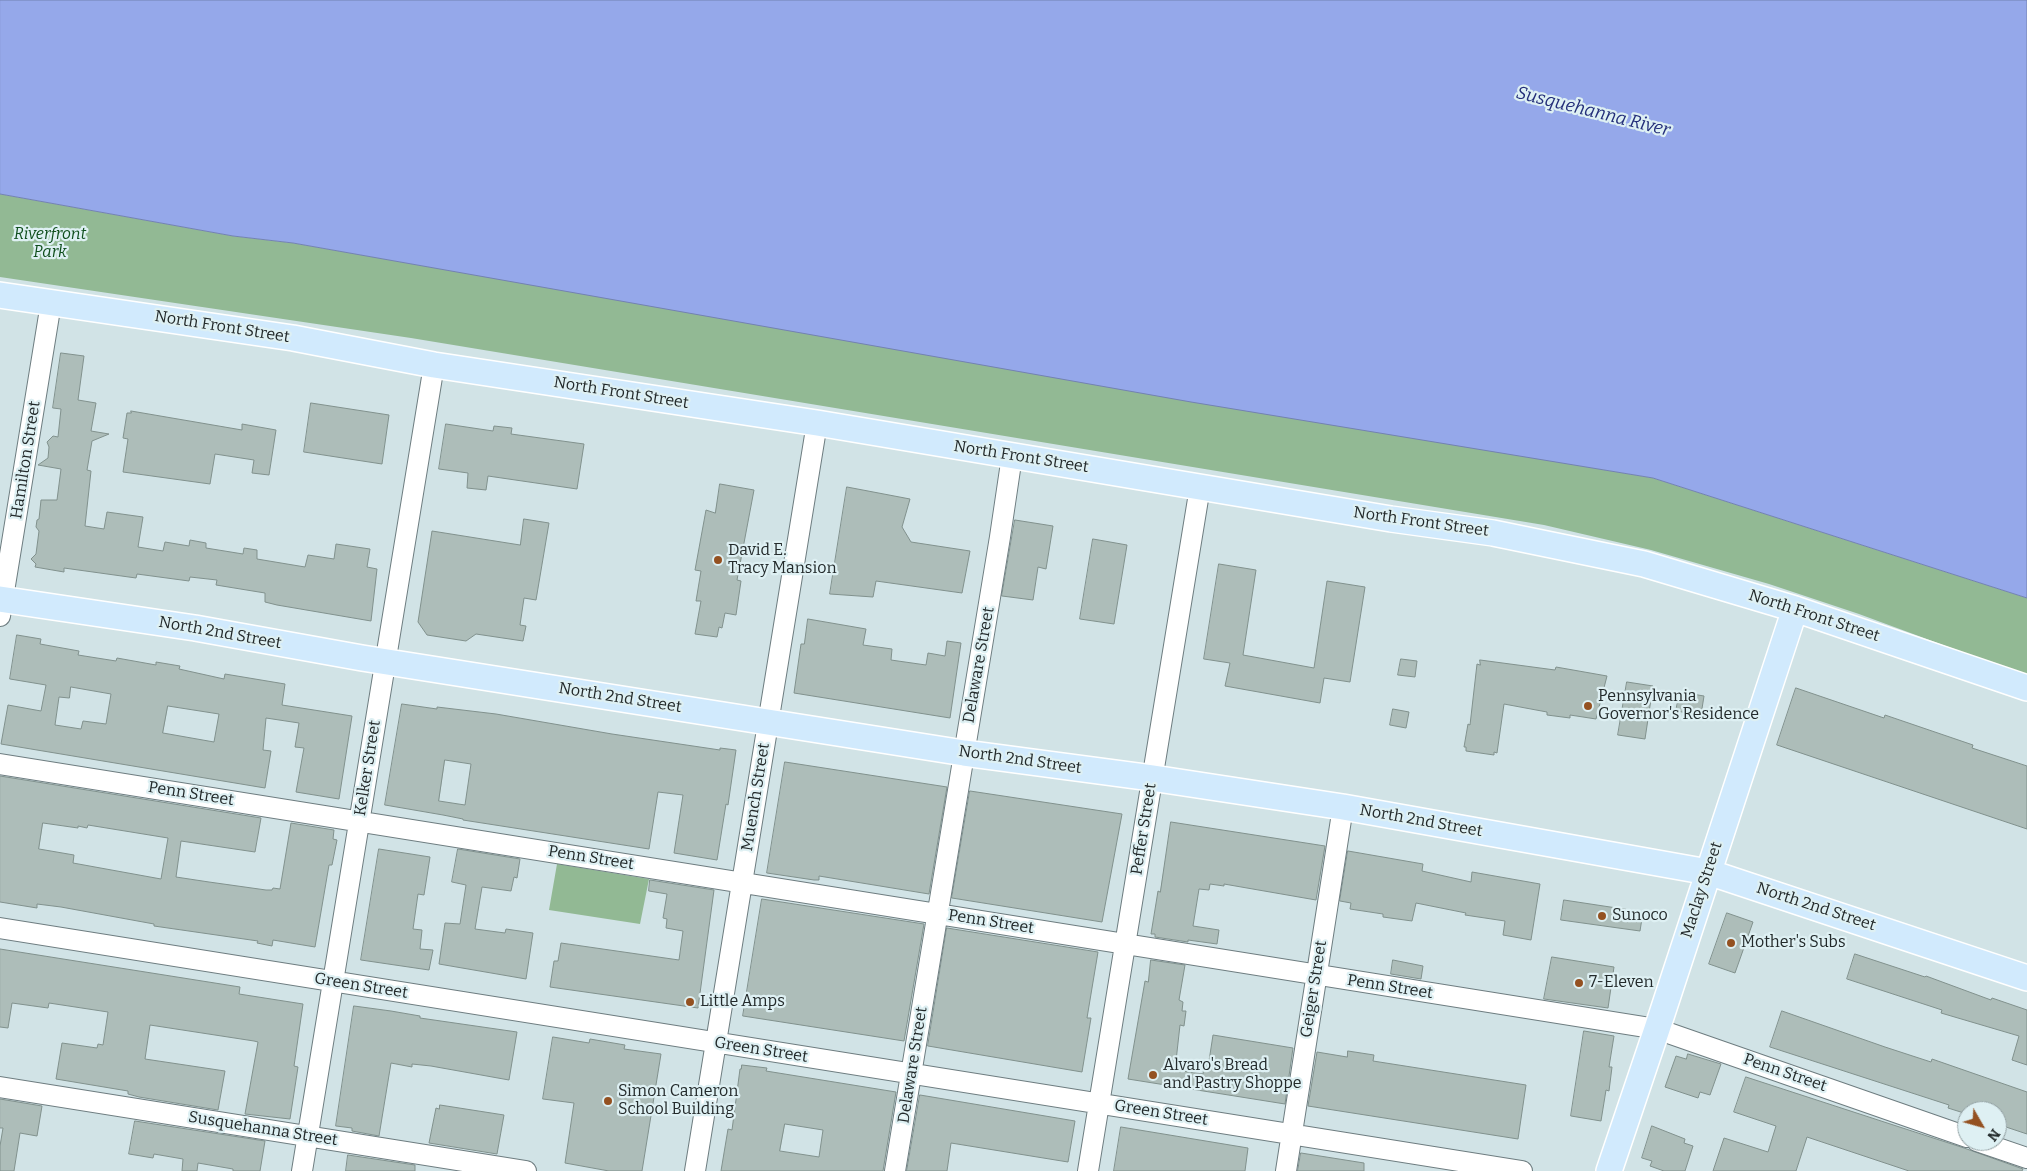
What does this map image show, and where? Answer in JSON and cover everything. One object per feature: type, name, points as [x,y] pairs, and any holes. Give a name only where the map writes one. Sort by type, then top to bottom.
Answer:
[{"type":"main road","name":"North Front Street","points":[[0,295],[274,334],[434,365],[817,424],[1391,519],[1494,533],[1644,564],[1795,608],[2027,688]]},
{"type":"main road","name":"North 2nd Street","points":[[1,605],[195,628],[385,661],[964,752],[1343,807],[1708,872],[2027,978]]},
{"type":"main road","name":"Maclay Street","points":[[1609,1171],[1795,608]]},
{"type":"street","name":"Hamilton Street","points":[[1,605],[51,303]]},
{"type":"street","name":"Kelker Street","points":[[302,1171],[434,365]]},
{"type":"street","name":"Muench Street","points":[[695,1171],[817,424]]},
{"type":"street","name":"Delaware Street","points":[[895,1171],[1012,456]]},
{"type":"street","name":"Peffer Street","points":[[1088,1171],[1200,487]]},
{"type":"street","name":"Penn Street","points":[[0,764],[1657,1029],[1957,1134]]},
{"type":"street","name":"Geiger Street","points":[[1286,1171],[1343,807]]},
{"type":"street","name":"Green Street","points":[[0,928],[1522,1171]]},
{"type":"street","name":"Susquehanna Street","points":[[0,1087],[526,1171]]},
{"type":"street","points":[[2007,1151],[2027,1158]]},
{"type":"green space","name":"Riverfront Park","points":[[0,194],[233,236],[293,243],[1653,478],[2027,598],[2027,676],[1859,614],[1769,584],[1651,550],[1544,525],[411,338],[0,277]]},
{"type":"green space","points":[[557,864],[649,879],[640,924],[549,910]]},
{"type":"water","name":"Susquehanna River","points":[[0,0],[2027,0],[2027,598],[1653,478],[1191,402],[293,243],[233,236],[0,194]]},
{"type":"building","points":[[61,353],[84,356],[78,400],[96,403],[91,431],[109,434],[92,441],[87,470],[91,471],[85,526],[104,529],[107,512],[143,517],[138,547],[163,551],[165,542],[189,546],[190,540],[206,543],[206,548],[243,554],[244,548],[257,550],[257,559],[305,567],[308,555],[334,559],[336,544],[370,549],[367,567],[377,569],[371,621],[265,602],[265,593],[216,585],[217,580],[190,577],[189,581],[137,574],[136,578],[64,568],[64,572],[35,567],[36,564],[31,559],[36,554],[39,531],[36,527],[41,500],[57,500],[61,469],[38,465],[48,458],[49,447],[47,442],[53,436],[58,437],[61,409],[53,408]]},
{"type":"building","points":[[311,403],[389,415],[382,464],[304,452]]},
{"type":"building","points":[[131,411],[242,430],[242,424],[276,430],[269,475],[252,473],[254,460],[215,454],[210,484],[123,472],[128,439],[123,438],[127,413],[131,413]]},
{"type":"building","points":[[446,424],[493,431],[494,426],[512,428],[511,434],[584,444],[577,489],[488,476],[486,490],[467,488],[468,473],[439,469]]},
{"type":"building","name":"David E. Tracy Mansion","points":[[720,484],[754,490],[737,580],[741,581],[736,615],[725,613],[722,628],[719,627],[717,637],[695,634],[701,601],[696,601],[701,571],[695,570],[706,510],[715,513]]},
{"type":"building","points":[[847,487],[910,499],[902,527],[911,542],[970,551],[962,593],[876,581],[873,597],[830,594]]},
{"type":"building","points":[[524,519],[549,523],[536,600],[524,598],[520,625],[526,626],[523,641],[476,634],[466,641],[427,635],[418,622],[432,531],[520,545]]},
{"type":"building","points":[[1015,520],[1053,526],[1046,569],[1038,567],[1033,600],[1002,596]]},
{"type":"building","points":[[1093,539],[1127,545],[1114,624],[1080,619]]},
{"type":"building","points":[[1219,564],[1256,570],[1243,655],[1314,668],[1327,581],[1365,587],[1350,682],[1324,678],[1320,703],[1225,686],[1230,663],[1204,659]]},
{"type":"building","points":[[808,619],[866,629],[863,645],[892,649],[891,660],[926,665],[928,653],[945,656],[947,641],[961,643],[950,718],[794,693],[801,644],[804,644]]},
{"type":"building","points":[[17,635],[41,639],[40,644],[79,651],[78,655],[116,661],[117,658],[156,665],[156,662],[180,666],[179,669],[224,679],[225,674],[285,684],[282,705],[352,716],[339,799],[296,792],[304,748],[295,747],[299,723],[266,718],[263,750],[271,751],[265,788],[1,744],[8,705],[41,711],[46,685],[10,679]],"holes":[[[71,687],[111,694],[106,724],[83,721],[81,729],[55,725],[59,697],[69,698]],[[168,706],[219,714],[214,742],[163,733]]]},
{"type":"building","points":[[1401,659],[1417,661],[1415,677],[1398,675]]},
{"type":"building","name":"Pennsylvania Governor's Residence","points":[[1480,660],[1555,670],[1556,667],[1607,676],[1596,719],[1570,715],[1570,718],[1547,715],[1547,712],[1504,704],[1497,753],[1494,752],[1494,755],[1466,751],[1466,747],[1464,747],[1468,724],[1470,725],[1477,664],[1480,665]]},
{"type":"building","points":[[1627,682],[1653,686],[1645,739],[1618,735]]},
{"type":"building","points":[[1796,688],[1884,718],[1885,715],[1973,745],[1972,748],[2027,766],[2027,829],[1777,745]]},
{"type":"building","points":[[1680,692],[1704,696],[1701,715],[1676,711]]},
{"type":"building","points":[[402,704],[496,714],[612,734],[720,750],[720,748],[736,750],[717,860],[674,853],[683,795],[658,792],[649,849],[463,820],[385,805]],"holes":[[[445,760],[471,764],[465,805],[439,801]]]},
{"type":"building","points":[[1393,709],[1409,712],[1406,728],[1390,725]]},
{"type":"building","points":[[785,762],[947,787],[929,894],[819,876],[819,880],[814,880],[767,873]]},
{"type":"building","points":[[0,776],[261,818],[255,852],[181,841],[176,877],[266,890],[280,889],[291,823],[334,830],[333,839],[337,840],[332,865],[329,865],[315,947],[273,940],[272,946],[257,943],[258,941],[154,926],[154,924],[61,907],[37,904],[37,908],[0,902]],"holes":[[[43,823],[78,828],[78,826],[87,828],[88,825],[168,838],[161,879],[73,863],[74,855],[39,849]]]},
{"type":"building","points":[[970,791],[1122,814],[1102,922],[952,898]]},
{"type":"building","points":[[1171,822],[1325,846],[1316,900],[1224,884],[1224,886],[1210,884],[1209,890],[1199,889],[1193,926],[1219,930],[1217,944],[1155,937],[1155,934],[1151,934]]},
{"type":"building","points":[[379,849],[430,857],[424,895],[418,894],[413,929],[422,930],[420,949],[433,950],[429,970],[361,960]]},
{"type":"building","points":[[458,849],[520,859],[517,878],[514,877],[511,891],[482,887],[475,929],[505,933],[506,929],[533,933],[526,979],[439,964],[445,923],[460,924],[466,885],[452,882]]},
{"type":"building","points":[[1348,851],[1423,864],[1422,871],[1471,882],[1472,872],[1540,884],[1531,940],[1503,935],[1505,921],[1465,915],[1466,913],[1416,903],[1412,921],[1383,917],[1383,914],[1350,909],[1351,903],[1340,901]]},
{"type":"building","points":[[650,880],[714,890],[698,1008],[550,987],[554,961],[558,961],[561,943],[679,960],[683,931],[666,928],[667,919],[663,918],[667,894],[649,891]]},
{"type":"building","points":[[762,899],[924,924],[904,1041],[743,1016]]},
{"type":"building","name":"Sunoco","points":[[1564,900],[1643,912],[1640,931],[1561,920]]},
{"type":"building","name":"Mother's Subs","points":[[1727,913],[1753,922],[1735,973],[1709,964]]},
{"type":"building","points":[[947,928],[1098,952],[1087,1018],[1091,1018],[1082,1072],[928,1046]]},
{"type":"building","points":[[0,949],[240,987],[239,994],[303,1004],[294,1066],[298,1067],[290,1119],[245,1114],[258,1042],[254,1041],[150,1025],[145,1059],[225,1071],[218,1110],[139,1097],[128,1094],[128,1091],[56,1079],[62,1043],[97,1048],[98,1044],[103,1045],[108,1012],[49,1003],[48,1008],[12,1003],[8,1028],[0,1027]]},
{"type":"building","points":[[1855,954],[1926,976],[1991,1000],[1992,998],[2027,1010],[2027,1065],[2012,1060],[2019,1036],[1941,1013],[1942,1010],[1847,979]]},
{"type":"building","name":"7-Eleven","points":[[1552,957],[1614,967],[1608,1008],[1544,999]]},
{"type":"building","points":[[1151,960],[1185,965],[1179,1000],[1183,1002],[1182,1011],[1186,1011],[1184,1026],[1180,1025],[1175,1070],[1203,1074],[1205,1060],[1209,1061],[1213,1035],[1293,1048],[1285,1104],[1128,1079],[1145,981],[1148,982]]},
{"type":"building","points":[[1393,960],[1423,966],[1421,979],[1391,974]]},
{"type":"building","points":[[354,1006],[517,1032],[509,1080],[431,1066],[412,1064],[412,1067],[391,1063],[379,1136],[352,1131],[352,1128],[336,1126]]},
{"type":"building","points":[[1782,1011],[1931,1062],[1932,1059],[2027,1092],[2027,1134],[2007,1127],[2007,1101],[1957,1101],[1957,1111],[1948,1108],[1949,1105],[1770,1047]]},
{"type":"building","points":[[1584,1031],[1614,1036],[1609,1067],[1612,1067],[1609,1091],[1606,1090],[1601,1121],[1571,1116]]},
{"type":"building","name":"Simon Cameron School Building","points":[[553,1037],[589,1043],[590,1039],[625,1045],[624,1049],[661,1054],[642,1171],[609,1171],[565,1163],[574,1103],[543,1099]]},
{"type":"building","points":[[1348,1051],[1374,1055],[1373,1061],[1526,1085],[1518,1139],[1308,1106],[1317,1052],[1347,1057]]},
{"type":"building","points":[[1688,1054],[1721,1064],[1710,1095],[1700,1092],[1698,1098],[1665,1087],[1676,1056],[1686,1059]]},
{"type":"building","points":[[742,1065],[767,1068],[766,1071],[896,1092],[883,1171],[721,1171],[728,1129],[732,1130]],"holes":[[[785,1124],[823,1130],[819,1157],[780,1151]]]},
{"type":"building","points":[[1746,1077],[1957,1146],[1957,1151],[1972,1151],[2023,1169],[2022,1171],[1909,1171],[1807,1137],[1796,1171],[1713,1171],[1724,1138],[1768,1152],[1776,1126],[1734,1112]]},
{"type":"building","points":[[920,1095],[1075,1121],[1068,1162],[951,1143],[947,1171],[907,1171]]},
{"type":"building","points":[[0,1099],[42,1106],[37,1136],[20,1133],[14,1171],[0,1171],[0,1146],[3,1128],[0,1128]]},
{"type":"building","points":[[440,1105],[504,1115],[497,1154],[429,1143],[436,1108],[439,1109]]},
{"type":"building","points":[[135,1121],[265,1141],[260,1171],[233,1171],[233,1169],[198,1163],[197,1171],[182,1171],[183,1159],[154,1154],[153,1158],[129,1154]]},
{"type":"building","points":[[1652,1126],[1685,1139],[1684,1143],[1693,1146],[1685,1171],[1664,1171],[1650,1166],[1652,1161],[1642,1158]]},
{"type":"building","points":[[1121,1127],[1248,1148],[1245,1171],[1114,1171]]},
{"type":"building","points":[[1301,1153],[1364,1163],[1364,1171],[1298,1171]]},
{"type":"building","points":[[348,1155],[415,1165],[415,1171],[346,1171]]},
{"type":"place","name":"David E. Tracy Mansion","points":[[718,560]]},
{"type":"place","name":"Pennsylvania Governor's Residence","points":[[1588,706]]},
{"type":"place","name":"Sunoco","points":[[1602,916]]},
{"type":"place","name":"Mother's Subs","points":[[1731,943]]},
{"type":"place","name":"7-Eleven","points":[[1579,983]]},
{"type":"place","name":"Little Amps","points":[[690,1002]]},
{"type":"place","name":"Alvaro's Bread and Pastry Shoppe","points":[[1153,1075]]},
{"type":"place","name":"Simon Cameron School Building","points":[[608,1101]]}]
